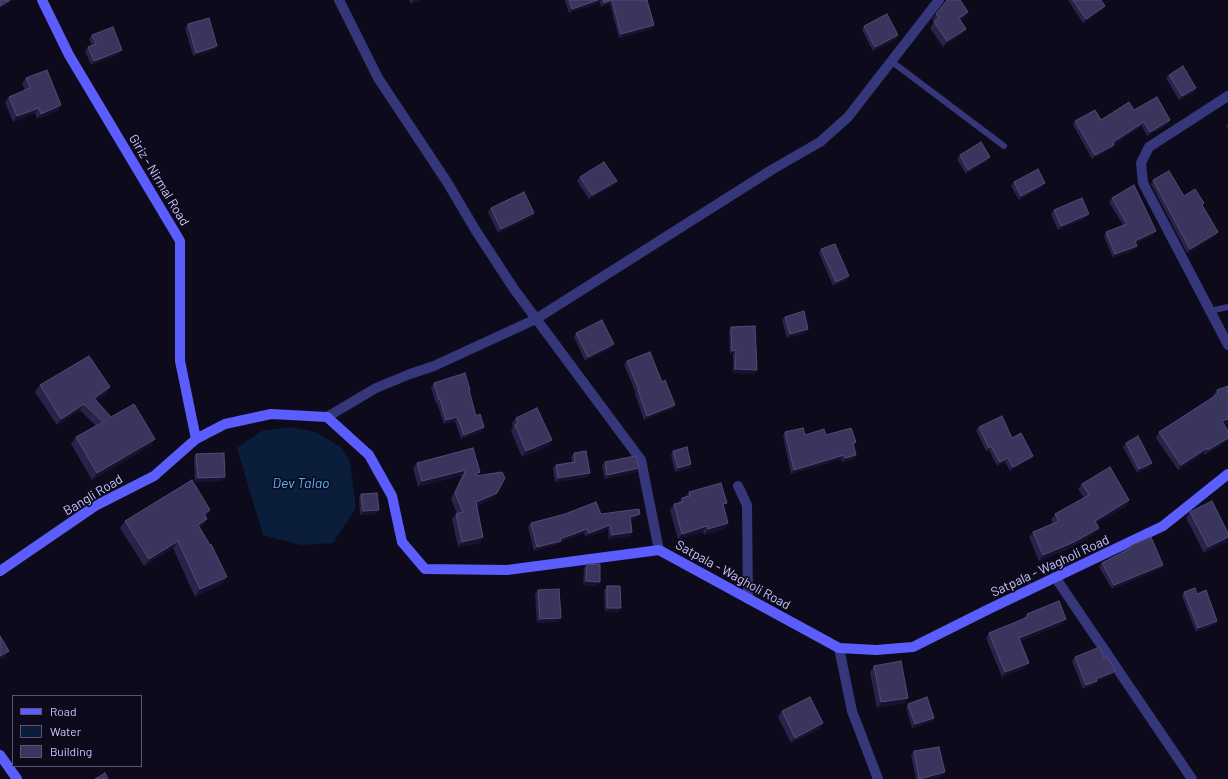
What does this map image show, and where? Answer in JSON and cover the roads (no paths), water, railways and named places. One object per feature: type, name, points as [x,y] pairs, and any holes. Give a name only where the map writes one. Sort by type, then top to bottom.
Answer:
[{"type":"main road","name":"Giriz - Nirmal Road","points":[[42,0],[69,55],[180,241],[180,361],[196,439]]},
{"type":"main road","points":[[196,439],[225,424],[271,414],[327,416]]},
{"type":"main road","name":"Satpala - Wagholi Road","points":[[327,416],[369,455],[392,496],[402,542],[425,569],[507,570],[659,550],[839,648],[876,650],[913,647],[1163,526],[1228,474]]},
{"type":"main road","name":"Bangli Road","points":[[0,571],[95,506],[154,476],[196,439]]},
{"type":"main road","points":[[0,755],[17,779]]},
{"type":"street","points":[[339,0],[378,78],[448,182],[476,231],[505,276],[640,460],[659,550]]},
{"type":"street","points":[[327,416],[376,388],[434,366],[536,319],[773,169],[820,142],[848,117],[939,0]]},
{"type":"street","points":[[1228,96],[1149,147],[1142,163],[1143,183],[1228,345]]},
{"type":"street","points":[[738,486],[747,506],[748,599]]},
{"type":"street","points":[[1055,578],[1192,779]]},
{"type":"street","points":[[839,648],[852,712],[878,779]]},
{"type":"lane","points":[[891,61],[1004,146]]},
{"type":"lane","points":[[1210,311],[1228,307]]},
{"type":"water","name":"Dev Talao","points":[[290,427],[316,432],[342,448],[350,462],[356,508],[333,543],[301,545],[263,535],[237,448],[262,431]]}]
